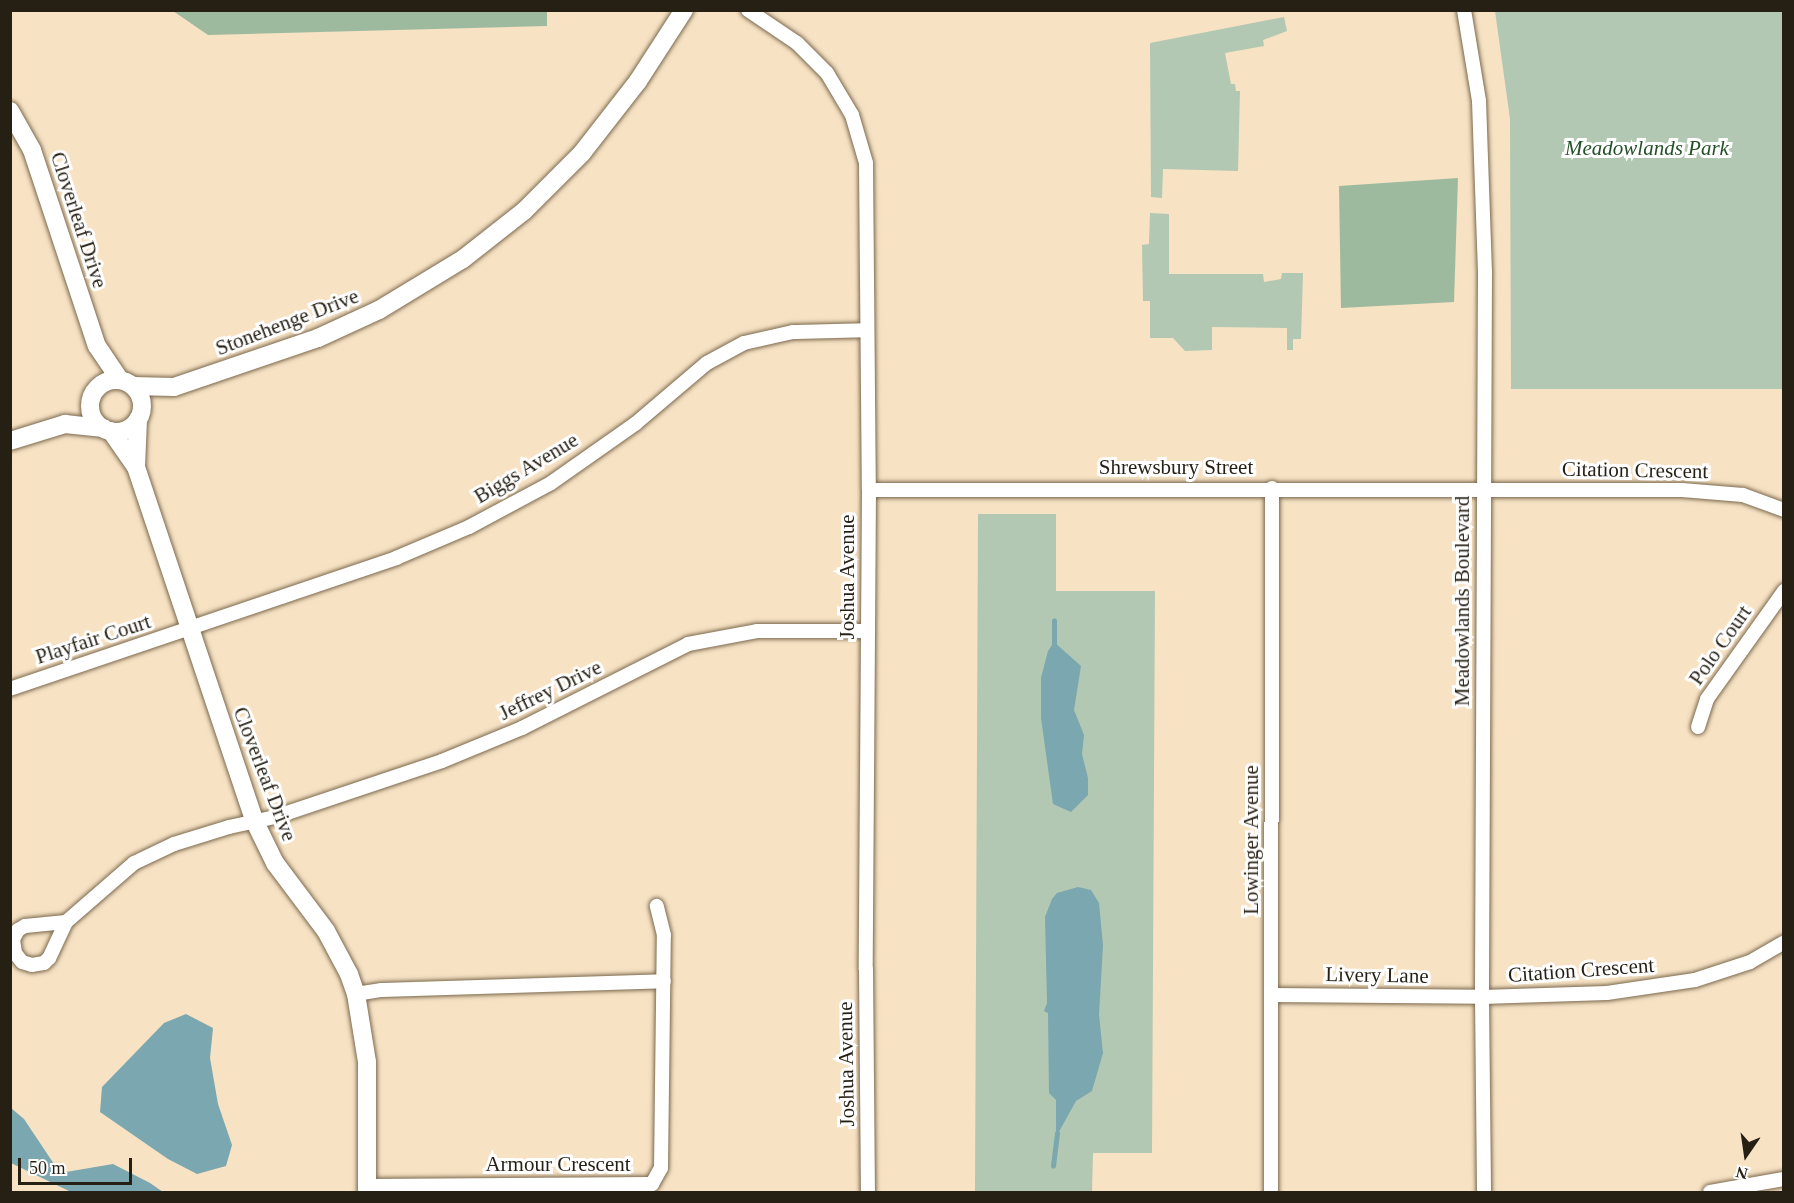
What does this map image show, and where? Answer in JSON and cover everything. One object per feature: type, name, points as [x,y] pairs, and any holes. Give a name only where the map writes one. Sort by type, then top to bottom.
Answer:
[{"type":"street","name":"Stonehenge Drive","points":[[139,416],[174,387],[328,334],[398,300],[464,259],[524,211],[582,153],[632,89],[684,10]]},
{"type":"street","name":"Joshua Avenue","points":[[748,10],[798,43],[827,73],[844,99],[859,131],[867,178],[868,1192]]},
{"type":"street","name":"Meadowlands Boulevard","points":[[1464,10],[1479,101],[1485,273],[1482,997],[1484,1192]]},
{"type":"street","name":"Cloverleaf Drive","points":[[10,111],[32,150],[97,346],[126,383]]},
{"type":"street","name":"Biggs Avenue","points":[[189,629],[396,558],[469,527],[551,483],[635,424],[707,363],[744,343],[793,332],[867,330]]},
{"type":"street","name":"Cloverleaf Drive","points":[[94,394],[97,346]]},
{"type":"street","name":"Stonehenge Drive","points":[[126,383],[174,387]]},
{"type":"street","points":[[10,441],[65,423],[102,384],[126,383],[141,398],[139,416],[126,429],[107,430],[65,423]]},
{"type":"street","points":[[94,394],[94,418],[107,430]]},
{"type":"street","name":"Cloverleaf Drive","points":[[136,467],[139,416]]},
{"type":"street","name":"Cloverleaf Drive","points":[[107,430],[136,467],[255,822],[275,862],[326,931],[357,994],[367,1062],[367,1189]]},
{"type":"street","name":"Lowinger Avenue","points":[[1271,1192],[1272,488]]},
{"type":"street","name":"Shrewsbury Street","points":[[869,490],[1483,489]]},
{"type":"street","name":"Citation Crescent","points":[[1483,489],[1682,490],[1743,495],[1784,510]]},
{"type":"street","name":"Polo Court","points":[[1698,727],[1707,699],[1784,591]]},
{"type":"street","name":"Playfair Court","points":[[10,689],[189,629]]},
{"type":"street","name":"Jeffrey Drive","points":[[66,922],[134,863],[174,844],[255,822],[401,776],[509,735],[688,644],[757,631],[868,631]]},
{"type":"street","name":"Armour Crescent","points":[[367,1189],[652,1184],[661,1168],[664,935],[657,906]]},
{"type":"street","name":"Citation Crescent","points":[[1482,997],[1607,993],[1695,980],[1750,962],[1784,942]]},
{"type":"street","points":[[357,994],[394,989],[664,981]]},
{"type":"street","name":"Livery Lane","points":[[1271,995],[1482,997]]},
{"type":"street","points":[[1710,1192],[1784,1179]]},
{"type":"green space","points":[[173,11],[547,11],[547,26],[208,35]]},
{"type":"green space","name":"Meadowlands Park","points":[[1495,11],[1783,11],[1783,389],[1511,389],[1510,119]]},
{"type":"green space","points":[[1284,17],[1287,31],[1263,40],[1264,46],[1225,53],[1231,84],[1235,84],[1236,91],[1240,91],[1238,171],[1163,169],[1162,198],[1151,197],[1150,43]]},
{"type":"green space","points":[[1458,178],[1454,302],[1341,308],[1339,186]]},
{"type":"green space","points":[[1150,213],[1169,214],[1169,274],[1263,274],[1264,282],[1281,279],[1282,273],[1303,273],[1301,339],[1293,339],[1293,350],[1287,350],[1287,328],[1212,327],[1212,350],[1185,351],[1173,338],[1150,338],[1150,301],[1143,301],[1142,245],[1149,244]]},
{"type":"green space","points":[[978,514],[1056,514],[1056,591],[1155,591],[1152,1153],[1093,1153],[1092,1192],[975,1192]]},
{"type":"water","points":[[1054,642],[1081,666],[1074,710],[1084,735],[1082,754],[1088,778],[1088,795],[1071,812],[1053,804],[1041,718],[1041,678],[1048,651]]},
{"type":"water","points":[[1078,887],[1091,890],[1099,903],[1103,945],[1099,1015],[1103,1053],[1092,1091],[1076,1101],[1056,1137],[1056,1100],[1049,1093],[1048,1013],[1044,1011],[1047,1003],[1045,917],[1057,893]]},
{"type":"water","points":[[186,1014],[213,1028],[210,1058],[218,1104],[232,1145],[226,1166],[197,1174],[168,1159],[100,1112],[102,1087],[164,1023]]},
{"type":"water","points":[[11,1108],[24,1119],[60,1173],[113,1164],[163,1192],[71,1192],[11,1163]]},
{"type":"waterway","points":[[1054,621],[1054,646]]},
{"type":"waterway","points":[[1053,1166],[1057,1133]]}]
